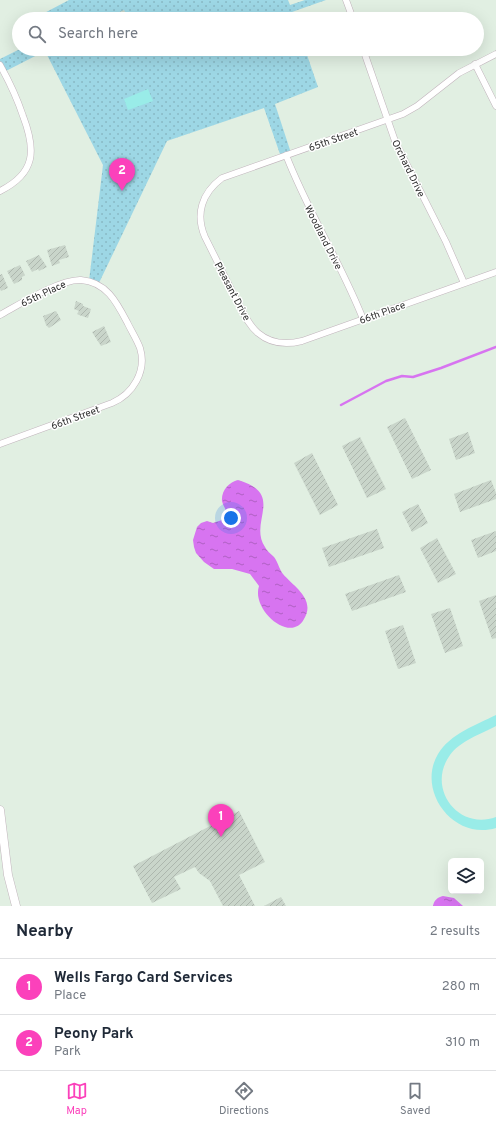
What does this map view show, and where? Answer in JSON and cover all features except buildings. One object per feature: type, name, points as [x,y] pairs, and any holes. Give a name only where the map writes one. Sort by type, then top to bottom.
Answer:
[{"type":"street","points":[[346,0],[350,12]]},
{"type":"street","name":"65th Street","points":[[205,237],[200,224],[201,206],[208,190],[215,183],[230,174],[388,121],[417,106],[454,77],[475,64],[496,54]]},
{"type":"street","name":"Orchard Drive","points":[[365,56],[395,141],[446,242],[464,283]]},
{"type":"street","points":[[475,64],[496,106]]},
{"type":"street","points":[[0,67],[18,102],[27,124],[32,151],[26,169],[15,182],[0,191]]},
{"type":"street","name":"Woodland Drive","points":[[286,155],[300,189],[345,278],[363,319]]},
{"type":"street","name":"Pleasant Drive","points":[[205,237],[251,326],[258,333],[268,339]]},
{"type":"street","name":"66th Place","points":[[268,339],[284,344],[293,343],[496,272]]},
{"type":"street","name":"65th Place","points":[[0,315],[64,283],[73,280],[89,281],[106,290],[113,296],[118,304],[140,350],[142,359],[139,375]]},
{"type":"street","name":"66th Street","points":[[0,444],[116,402],[130,391],[136,383],[139,375]]},
{"type":"street","points":[[0,810],[8,875],[16,906]]},
{"type":"shaded area","points":[[69,0],[288,0],[290,5],[305,0],[326,0],[292,12],[46,12]]},
{"type":"shaded area","points":[[12,53],[12,56],[35,56],[4,72],[0,65],[0,59]]},
{"type":"shaded area","points":[[48,56],[307,56],[318,87],[275,104],[291,153],[281,157],[264,108],[167,141],[98,285],[89,281],[103,165]]},
{"type":"shaded area","points":[[148,89],[153,101],[128,110],[124,99]]},
{"type":"shaded area","points":[[496,715],[496,726],[477,735],[454,750],[444,768],[442,781],[444,793],[450,804],[458,812],[469,818],[482,820],[496,817],[496,828],[481,830],[466,827],[453,820],[443,810],[436,797],[432,783],[432,768],[438,754],[449,741],[472,726]]},
{"type":"water","points":[[238,480],[252,486],[260,493],[263,501],[260,528],[261,538],[266,548],[277,562],[280,570],[306,599],[307,612],[304,619],[298,626],[290,628],[282,626],[266,614],[258,595],[259,586],[250,574],[232,569],[214,569],[204,562],[196,553],[193,540],[197,527],[201,523],[207,521],[213,523],[225,519],[226,513],[222,501],[224,490]]},
{"type":"water","points":[[443,896],[454,898],[463,906],[433,906],[436,899]]},
{"type":"waterway","points":[[341,405],[386,381],[402,376],[413,377],[496,347]]},
{"type":"place","name":"Peony Park","points":[[122,191]]},
{"type":"place","name":"Wells Fargo Card Services","points":[[221,837]]}]
